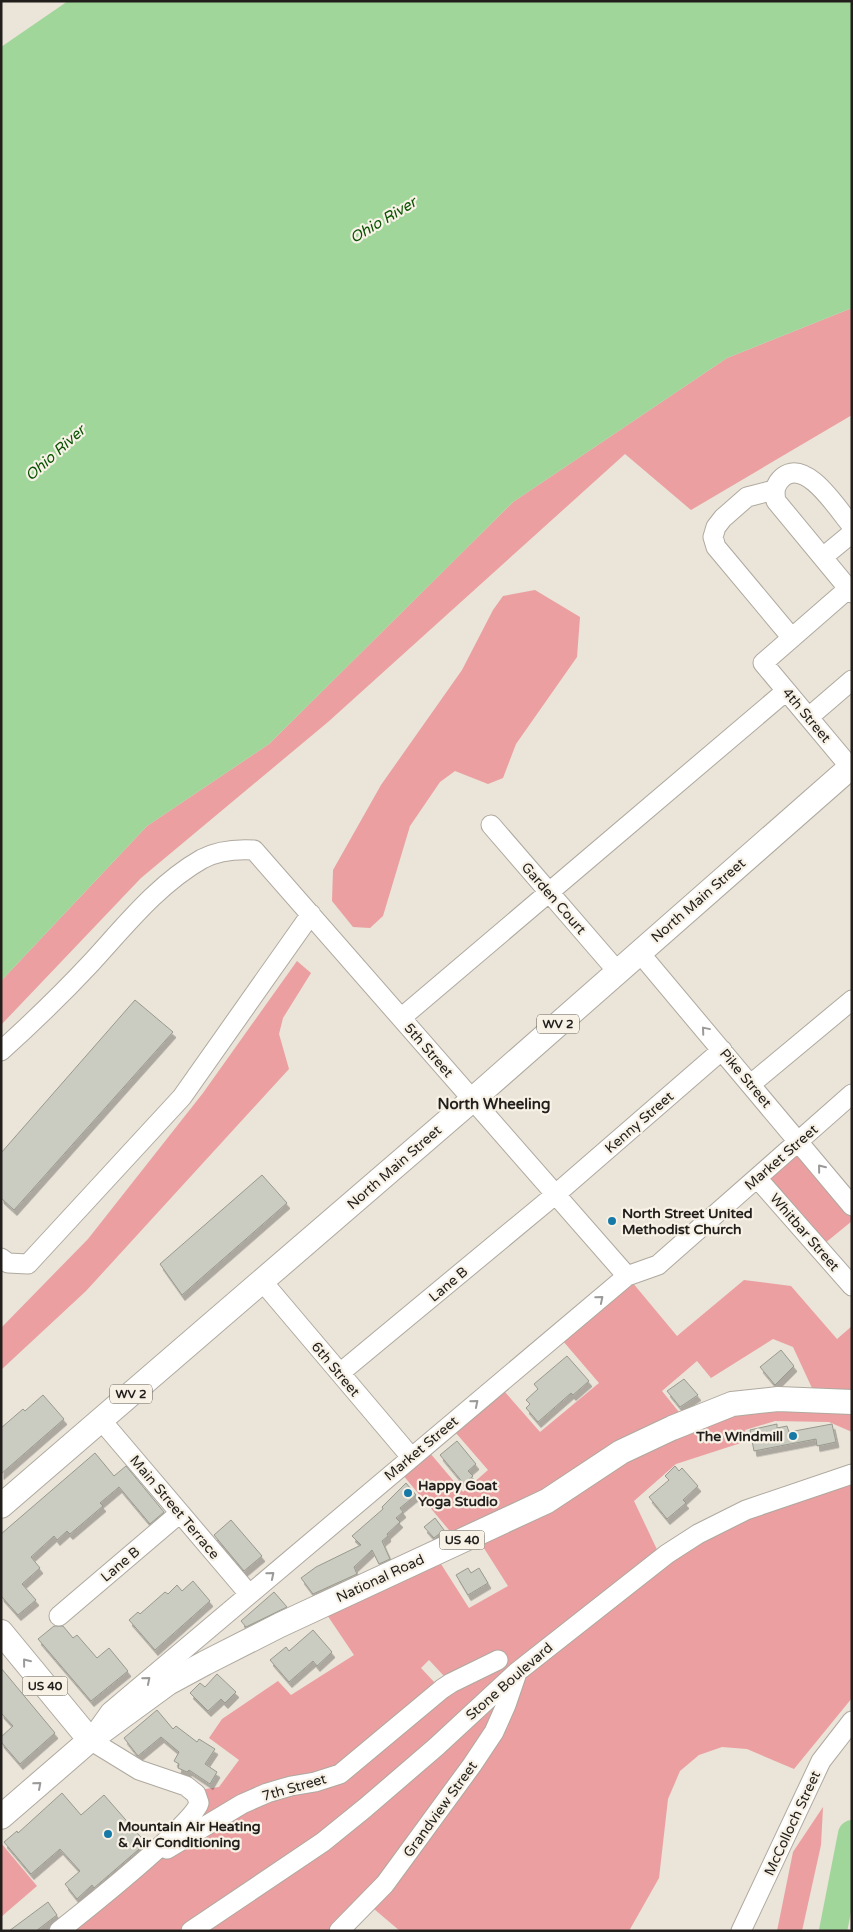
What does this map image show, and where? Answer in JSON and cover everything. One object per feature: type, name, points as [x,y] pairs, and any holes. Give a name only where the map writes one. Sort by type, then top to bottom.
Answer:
[{"type":"main road","name":"North Main Street","points":[[1,1506],[472,1100],[851,766]]},
{"type":"main road","name":"National Road","points":[[90,1740],[168,1684],[204,1662],[547,1501],[621,1452],[672,1428],[732,1404],[755,1400],[852,1402]]},
{"type":"main road","name":"US 40","points":[[3,1638],[90,1740]]},
{"type":"main road","name":"Market Street","points":[[1,1817],[90,1740]]},
{"type":"street","points":[[774,490],[748,497],[722,518],[716,527],[713,538],[716,547],[792,638],[850,591],[776,501],[774,490],[778,482],[788,474],[800,472],[812,479],[852,526]]},
{"type":"street","points":[[822,557],[852,533]]},
{"type":"street","name":"4th Street","points":[[792,638],[764,663],[851,766]]},
{"type":"street","points":[[809,717],[852,680]]},
{"type":"street","points":[[401,1018],[786,690]]},
{"type":"street","name":"Garden Court","points":[[491,825],[618,972]]},
{"type":"street","name":"5th Street","points":[[1,1051],[56,1002],[174,877],[204,858],[235,849],[254,850],[627,1276]]},
{"type":"street","points":[[1,1258],[8,1263],[28,1264],[182,1097],[311,914]]},
{"type":"street","name":"Pike Street","points":[[639,952],[852,1206]]},
{"type":"street","points":[[751,1084],[852,1000]]},
{"type":"street","name":"Kenny Street","points":[[556,1194],[722,1050]]},
{"type":"street","name":"Market Street","points":[[90,1740],[110,1712],[249,1594],[627,1276],[658,1264],[852,1094]]},
{"type":"street","name":"Whitbar Street","points":[[757,1178],[852,1286]]},
{"type":"street","name":"Lane B","points":[[340,1373],[556,1194]]},
{"type":"street","name":"6th Street","points":[[262,1281],[411,1457]]},
{"type":"street","name":"Main Street Terrace","points":[[101,1420],[249,1594]]},
{"type":"street","name":"Stone Boulevard","points":[[191,1931],[323,1842],[436,1747],[517,1672],[661,1559],[698,1534],[746,1510],[852,1474]]},
{"type":"street","name":"Lane B","points":[[59,1616],[180,1513]]},
{"type":"street","name":"7th Street","points":[[132,1870],[242,1804],[267,1793],[340,1774],[442,1689],[498,1660]]},
{"type":"street","name":"Grandview Street","points":[[339,1931],[385,1884],[472,1765],[494,1732],[506,1706],[517,1672]]},
{"type":"street","name":"McColloch Street","points":[[741,1931],[821,1761],[852,1721]]},
{"type":"street","points":[[59,1931],[132,1870],[198,1809],[196,1794],[186,1786],[140,1770],[90,1740]]},
{"type":"shaded area","points":[[852,308],[852,415],[691,510],[625,454],[328,722],[141,878],[1,1025],[1,981],[147,826],[269,744],[513,502],[727,358]]},
{"type":"shaded area","points":[[535,590],[580,617],[577,657],[516,744],[503,778],[488,784],[455,771],[440,782],[410,826],[383,916],[370,928],[353,927],[332,901],[333,870],[381,785],[462,670],[493,610],[503,596]]},
{"type":"shaded area","points":[[297,961],[311,973],[283,1018],[279,1034],[289,1069],[86,1291],[1,1370],[1,1328],[88,1239],[203,1093]]},
{"type":"shaded area","points":[[799,1141],[852,1206],[852,1221],[819,1248],[757,1178]]},
{"type":"shaded area","points":[[627,1276],[677,1336],[744,1280],[791,1286],[837,1339],[852,1326],[852,1432],[829,1422],[775,1421],[745,1430],[747,1441],[676,1464],[634,1501],[661,1558],[852,1474],[852,1698],[794,1769],[747,1749],[722,1747],[699,1755],[680,1771],[668,1799],[659,1878],[629,1931],[400,1931],[367,1903],[339,1931],[59,1931],[193,1815],[193,1791],[219,1787],[239,1760],[209,1738],[222,1719],[278,1681],[291,1695],[354,1655],[321,1606],[434,1553],[469,1608],[508,1586],[475,1534],[459,1542],[397,1468],[424,1446],[463,1492],[488,1470],[449,1425],[498,1384],[540,1432],[599,1383],[557,1334]],"holes":[[[773,1339],[793,1347],[818,1401],[687,1422],[662,1391],[697,1361],[711,1378]],[[429,1660],[444,1676],[436,1684],[421,1668]]]},
{"type":"shaded area","points":[[823,1807],[821,1845],[802,1931],[777,1931],[793,1852]]},
{"type":"shaded area","points":[[1,1843],[37,1886],[1,1917]]},
{"type":"water","name":"Ohio River","points":[[68,1],[852,1],[852,308],[727,358],[513,502],[269,744],[147,826],[1,981],[1,47]]},
{"type":"building","points":[[135,1000],[173,1032],[14,1210],[1,1198],[1,1153]]},
{"type":"building","points":[[262,1175],[287,1203],[182,1295],[160,1264]]},
{"type":"building","points":[[781,1350],[794,1366],[775,1385],[760,1367]]},
{"type":"building","points":[[567,1356],[589,1381],[573,1395],[571,1393],[538,1422],[526,1408],[530,1404],[526,1400],[538,1389],[534,1384]]},
{"type":"building","points":[[684,1379],[698,1395],[680,1407],[667,1391]]},
{"type":"building","points":[[43,1395],[64,1419],[1,1474],[1,1428]]},
{"type":"building","name":"The Windmill","points":[[777,1424],[777,1428],[787,1426],[789,1432],[832,1424],[836,1442],[817,1446],[816,1439],[754,1451],[750,1430]]},
{"type":"building","points":[[457,1441],[476,1464],[468,1471],[473,1476],[464,1484],[440,1455]]},
{"type":"building","points":[[95,1453],[114,1476],[126,1466],[164,1512],[150,1524],[119,1487],[100,1503],[103,1506],[70,1534],[67,1531],[57,1540],[54,1536],[31,1557],[40,1568],[22,1584],[36,1600],[18,1615],[1,1596],[1,1534]]},
{"type":"building","points":[[675,1466],[679,1471],[682,1468],[698,1486],[683,1500],[686,1503],[667,1519],[649,1497],[669,1480],[665,1476]]},
{"type":"building","points":[[406,1483],[416,1495],[400,1508],[403,1512],[396,1518],[400,1522],[382,1541],[390,1559],[379,1564],[372,1550],[354,1567],[357,1574],[313,1594],[301,1578],[316,1567],[361,1545],[352,1536],[383,1509],[382,1507]]},
{"type":"building","points":[[435,1518],[444,1530],[434,1538],[424,1527]]},
{"type":"building","points":[[231,1520],[262,1556],[244,1571],[214,1535]]},
{"type":"building","points":[[468,1568],[471,1573],[479,1568],[488,1583],[468,1595],[456,1575]]},
{"type":"building","points":[[193,1581],[210,1601],[155,1650],[129,1620],[138,1612],[140,1614],[165,1592],[168,1594],[177,1585],[182,1591]]},
{"type":"building","points":[[274,1592],[287,1607],[246,1627],[241,1621]]},
{"type":"building","points":[[54,1626],[63,1626],[73,1638],[77,1635],[97,1658],[109,1648],[128,1671],[91,1701],[38,1639]]},
{"type":"building","points":[[313,1630],[332,1652],[317,1666],[313,1661],[289,1682],[270,1660],[286,1647],[289,1651]]},
{"type":"building","points":[[1,1668],[55,1733],[20,1764],[1,1742],[1,1737],[13,1726],[1,1713]]},
{"type":"building","points":[[217,1674],[236,1692],[225,1703],[221,1699],[208,1711],[190,1693],[200,1683],[205,1687]]},
{"type":"building","points":[[157,1710],[173,1729],[176,1726],[197,1742],[199,1739],[215,1749],[205,1764],[217,1772],[210,1784],[189,1770],[187,1772],[178,1768],[179,1764],[174,1761],[179,1752],[161,1737],[138,1756],[124,1738]]},
{"type":"building","points":[[62,1793],[81,1815],[104,1795],[146,1843],[94,1888],[92,1885],[77,1899],[65,1884],[80,1871],[60,1849],[31,1874],[4,1842],[17,1831],[18,1833]]},
{"type":"building","points":[[48,1902],[57,1915],[36,1931],[9,1931]]},
{"type":"waterway","points":[[833,1931],[852,1834]]},
{"type":"place","name":"North Street United Methodist Church","points":[[612,1221]]},
{"type":"place","name":"The Windmill","points":[[793,1436]]},
{"type":"place","name":"Happy Goat Yoga Studio","points":[[408,1493]]},
{"type":"place","name":"Mountain Air Heating & Air Conditioning","points":[[108,1834]]},
{"type":"district","name":"North Wheeling","points":[[494,1104]]}]
